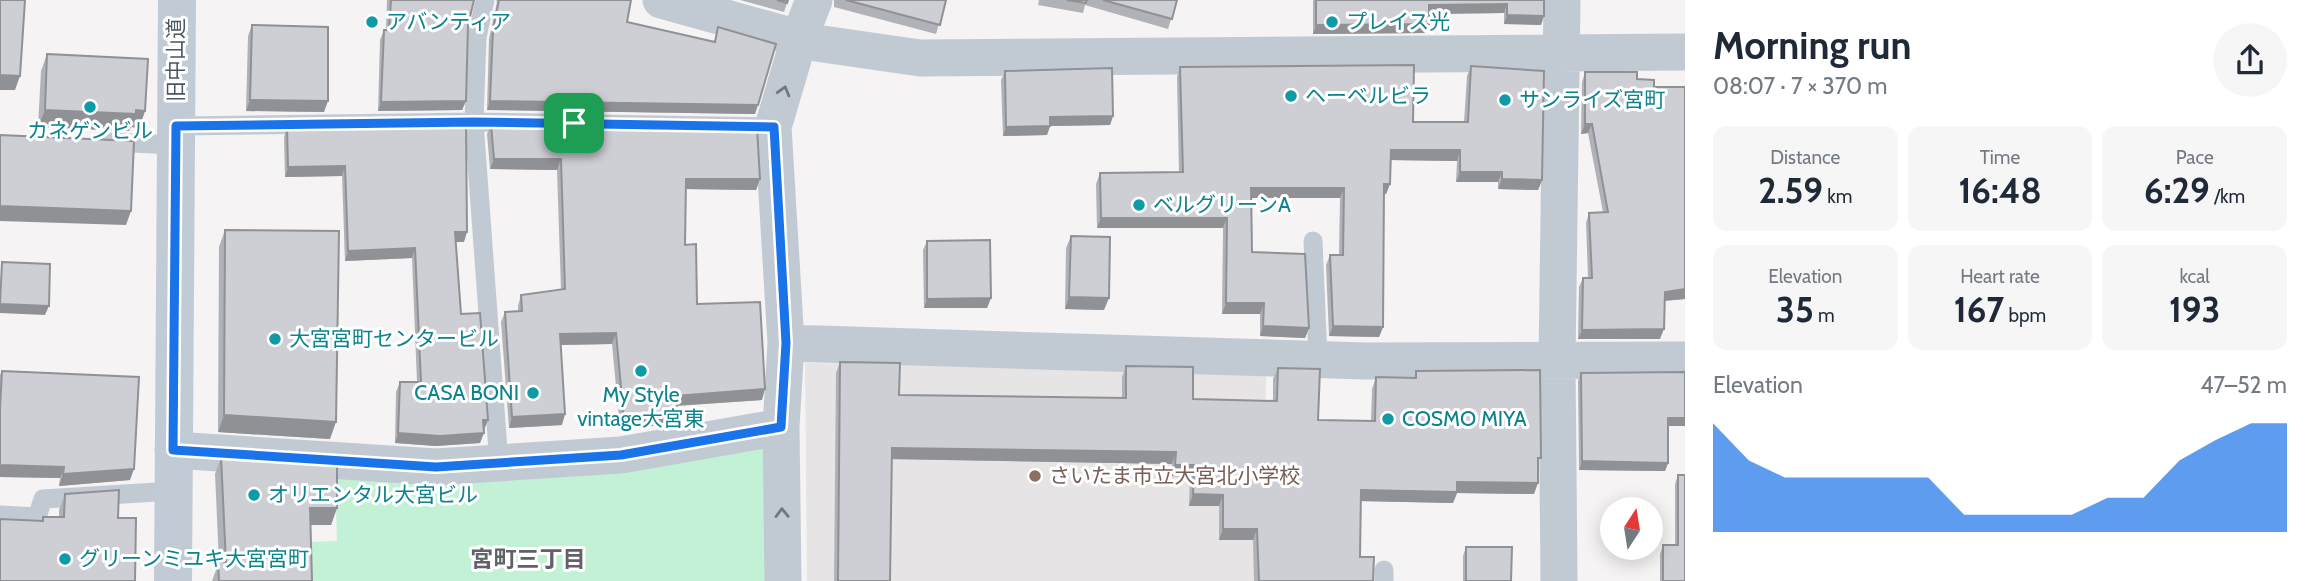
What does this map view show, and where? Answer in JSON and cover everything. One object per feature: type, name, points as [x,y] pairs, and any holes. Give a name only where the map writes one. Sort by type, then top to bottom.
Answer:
[{"type":"main road","name":"旧中山道","points":[[173,581],[177,0]]},
{"type":"street","points":[[661,0],[799,39],[920,58],[1685,52]]},
{"type":"street","points":[[783,581],[781,427],[786,343],[774,127],[799,39],[814,0]]},
{"type":"street","points":[[1559,581],[1557,361],[1562,0]]},
{"type":"street","points":[[786,343],[1318,359],[1685,360]]},
{"type":"street","points":[[173,450],[436,467],[621,455],[781,427]]},
{"type":"lane","points":[[485,0],[477,37],[474,122],[499,464]]},
{"type":"lane","points":[[96,142],[176,135],[474,122],[774,127]]},
{"type":"lane","points":[[1314,241],[1318,359]]},
{"type":"lane","points":[[0,515],[37,517],[43,499],[173,491]]},
{"type":"shaded area","name":"さいたま市立大宮北小学校","points":[[805,363],[1266,371],[1264,581],[807,581]]},
{"type":"green space","points":[[765,446],[766,581],[312,581],[311,542],[337,541],[335,479]]},
{"type":"building","points":[[0,0],[25,0],[20,76],[0,75]]},
{"type":"building","points":[[391,0],[474,0],[468,25],[466,101],[381,102],[384,30],[389,30]]},
{"type":"building","points":[[499,0],[631,0],[627,22],[715,42],[718,27],[776,44],[758,105],[490,101],[493,29]]},
{"type":"building","points":[[846,0],[946,0],[940,25]]},
{"type":"building","points":[[1103,0],[1177,0],[1172,19]]},
{"type":"building","points":[[1316,0],[1544,0],[1544,16],[1507,15],[1507,4],[1429,5],[1429,24],[1316,25]]},
{"type":"building","points":[[252,25],[328,27],[328,101],[250,100]]},
{"type":"building","name":"カネゲンビル","points":[[47,54],[148,59],[145,111],[136,110],[136,114],[45,110]]},
{"type":"building","points":[[1414,65],[1413,122],[1468,122],[1471,66],[1544,71],[1542,180],[1502,179],[1502,172],[1460,172],[1460,150],[1391,150],[1390,184],[1384,184],[1383,327],[1333,326],[1330,255],[1343,255],[1344,188],[1251,188],[1252,252],[1305,254],[1309,328],[1263,326],[1264,303],[1226,303],[1227,218],[1101,218],[1100,173],[1183,172],[1180,67]]},
{"type":"building","points":[[1112,68],[1113,116],[1050,117],[1050,126],[1006,127],[1005,71]]},
{"type":"building","points":[[1585,72],[1637,72],[1637,79],[1654,80],[1654,87],[1685,87],[1685,289],[1665,292],[1664,329],[1582,330],[1583,278],[1592,278],[1589,213],[1608,212],[1592,124],[1585,124]]},
{"type":"building","points":[[466,124],[467,232],[455,232],[461,314],[480,313],[488,420],[483,420],[484,433],[440,436],[398,433],[400,382],[421,382],[415,248],[348,251],[345,166],[288,167],[287,127]]},
{"type":"building","points":[[491,124],[757,128],[760,179],[686,179],[685,245],[696,244],[697,304],[760,302],[765,389],[676,396],[677,414],[624,419],[616,333],[560,334],[565,414],[512,417],[505,312],[522,311],[521,295],[565,289],[561,159],[494,159]]},
{"type":"building","points":[[0,135],[134,141],[131,211],[0,206]]},
{"type":"building","name":"大宮宮町センタービル","points":[[225,230],[339,231],[336,422],[224,415]]},
{"type":"building","points":[[1071,236],[1110,237],[1109,298],[1069,297]]},
{"type":"building","points":[[990,240],[991,298],[927,299],[927,241]]},
{"type":"building","points":[[2,262],[50,264],[49,306],[0,304]]},
{"type":"building","points":[[840,362],[900,363],[899,395],[1126,398],[1126,366],[1193,367],[1193,399],[1277,401],[1278,368],[1320,369],[1318,420],[1375,421],[1376,377],[1416,378],[1416,371],[1540,370],[1541,458],[1538,458],[1538,483],[1457,482],[1457,492],[1361,490],[1360,557],[1374,557],[1373,581],[1259,581],[1257,529],[1223,529],[1223,495],[1193,494],[1194,465],[1175,465],[1176,452],[892,448],[890,581],[838,581]]},
{"type":"building","points":[[2,371],[139,377],[134,469],[63,474],[64,467],[0,465]]},
{"type":"building","points":[[1685,372],[1685,418],[1668,418],[1668,463],[1582,461],[1581,373]]},
{"type":"building","points":[[221,457],[337,464],[337,508],[310,508],[312,581],[219,581],[218,562],[226,562]]},
{"type":"building","points":[[1678,475],[1685,475],[1685,581],[1663,581],[1663,545],[1678,545]]},
{"type":"building","name":"グリーンミユキ大宮宮町","points":[[119,490],[118,518],[136,518],[135,581],[0,581],[0,519],[43,521],[43,517],[64,517],[65,494]]},
{"type":"building","points":[[1466,547],[1512,547],[1511,581],[1466,581]]},
{"type":"place","name":"アバンティア","points":[[372,22]]},
{"type":"place","name":"プレイス光","points":[[1332,22]]},
{"type":"place","name":"ヘーベルビラ","points":[[1291,96]]},
{"type":"place","name":"サンライズ宮町","points":[[1505,100]]},
{"type":"place","name":"カネゲンビル","points":[[90,107]]},
{"type":"place","name":"ベルグリーンA","points":[[1139,205]]},
{"type":"place","name":"大宮宮町センタービル","points":[[275,339]]},
{"type":"place","name":"My Style vintage大宮東","points":[[641,371]]},
{"type":"place","name":"CASA BONI","points":[[533,393]]},
{"type":"place","name":"COSMO MIYA","points":[[1388,419]]},
{"type":"place","name":"さいたま市立大宮北小学校","points":[[1035,476]]},
{"type":"place","name":"オリエンタル大宮ビル","points":[[254,495]]},
{"type":"place","name":"グリーンミユキ大宮宮町","points":[[65,559]]},
{"type":"district","name":"宮町三丁目","points":[[528,559]]},
{"type":"route","points":[[574,123],[774,127],[786,343],[781,427],[621,455],[436,467],[173,450],[176,126],[574,123]]}]
